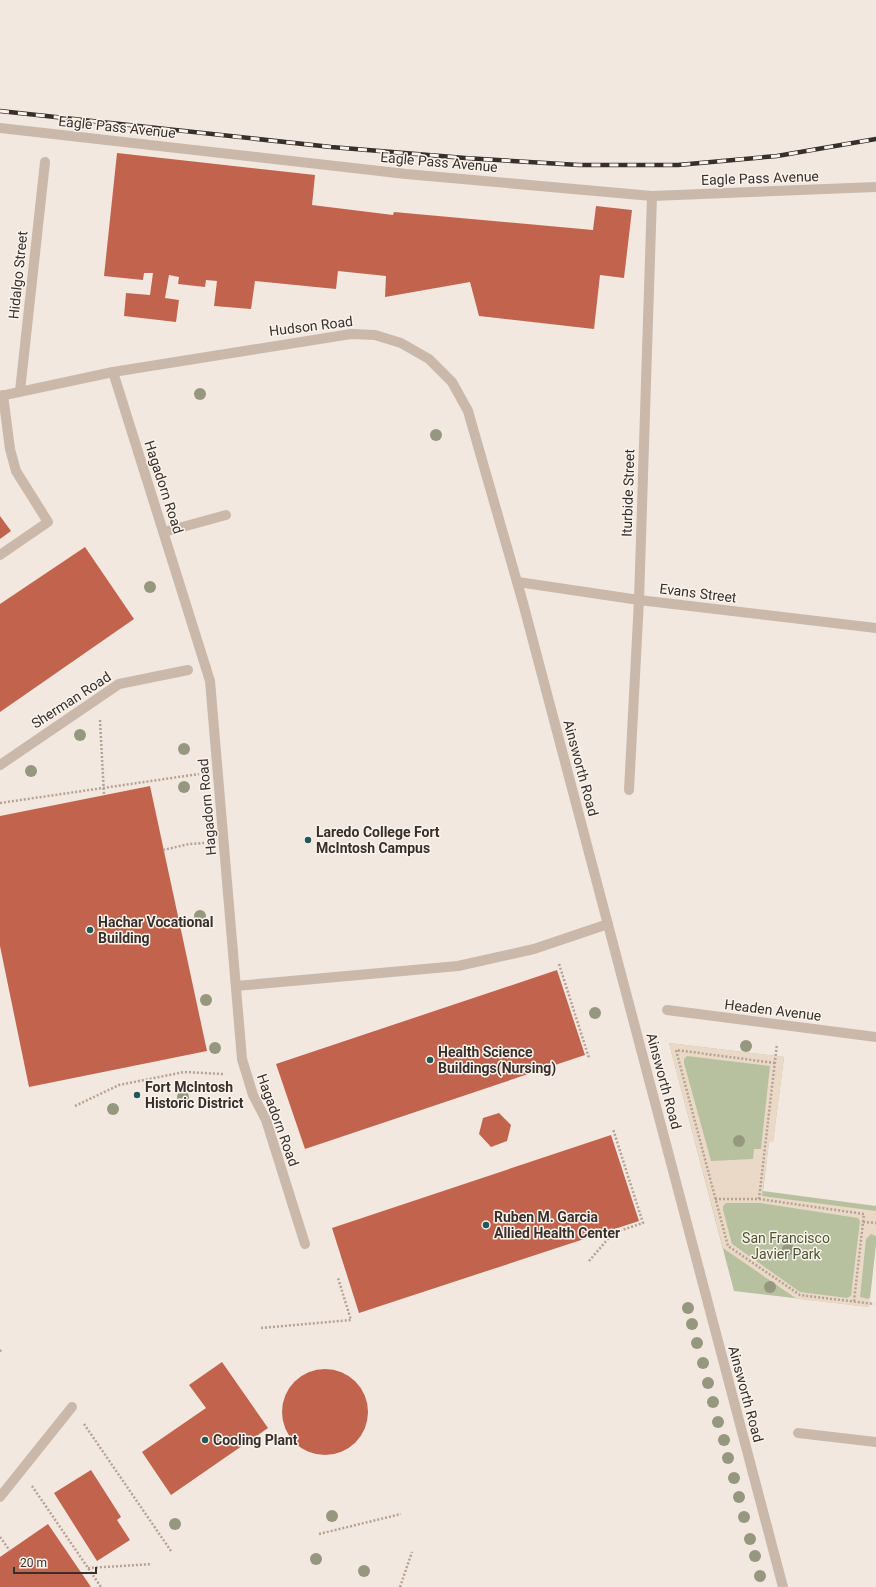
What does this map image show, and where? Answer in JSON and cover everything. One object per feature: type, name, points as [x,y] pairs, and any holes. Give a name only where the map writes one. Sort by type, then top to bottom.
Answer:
[{"type":"street","name":"Eagle Pass Avenue","points":[[0,128],[406,174],[652,196],[876,188]]},
{"type":"street","name":"Hidalgo Street","points":[[20,391],[45,162]]},
{"type":"street","name":"Iturbide Street","points":[[629,790],[638,600],[652,196]]},
{"type":"street","name":"Hudson Road","points":[[2,396],[113,372],[351,334],[375,335],[401,343],[429,359],[452,382],[468,411],[518,582]]},
{"type":"street","name":"Hagadorn Road","points":[[113,372],[210,681],[244,1065],[253,1095],[266,1120],[305,1244]]},
{"type":"street","points":[[0,555],[48,522],[16,471],[10,449],[2,396]]},
{"type":"street","points":[[164,532],[226,515]]},
{"type":"street","name":"Evans Street","points":[[518,582],[638,600],[876,628]]},
{"type":"street","name":"Ainsworth Road","points":[[518,582],[783,1587]]},
{"type":"street","name":"Sherman Road","points":[[0,765],[119,684],[188,670]]},
{"type":"street","points":[[236,986],[458,966],[534,949],[608,924]]},
{"type":"street","name":"Headen Avenue","points":[[667,1010],[876,1037]]},
{"type":"street","points":[[0,1497],[72,1407]]},
{"type":"street","points":[[798,1433],[876,1442]]},
{"type":"path","points":[[99,698],[104,795]]},
{"type":"path","points":[[0,802],[200,774]]},
{"type":"path","points":[[163,850],[189,844],[206,843]]},
{"type":"path","points":[[559,964],[589,1058]]},
{"type":"path","points":[[759,1199],[777,1044]]},
{"type":"path","points":[[775,1063],[676,1050],[728,1246],[800,1295],[874,1304]]},
{"type":"path","points":[[76,1106],[119,1085],[184,1072],[223,1074]]},
{"type":"path","points":[[589,1261],[613,1233],[643,1223],[613,1129]]},
{"type":"path","points":[[715,1199],[759,1199],[864,1214],[854,1302]]},
{"type":"path","points":[[863,1222],[876,1223]]},
{"type":"path","points":[[261,1328],[351,1320],[338,1278]]},
{"type":"path","points":[[84,1424],[171,1551]]},
{"type":"path","points":[[22,1470],[101,1587]]},
{"type":"path","points":[[319,1534],[401,1514]]},
{"type":"path","points":[[0,1537],[10,1551]]},
{"type":"path","points":[[400,1587],[412,1552]]},
{"type":"path","points":[[88,1568],[152,1564]]},
{"type":"green space","name":"San Francisco Javier Park","points":[[669,1043],[784,1057],[773,1142],[769,1142],[763,1191],[876,1206],[876,1245],[869,1307],[734,1291]]},
{"type":"shaded area","points":[[669,1043],[784,1057],[773,1142],[769,1142],[762,1196],[876,1211],[876,1236],[871,1234],[866,1239],[860,1297],[868,1299],[871,1296],[869,1307],[797,1299],[723,1248]],"holes":[[[687,1056],[770,1066],[761,1149],[754,1149],[753,1159],[711,1161],[684,1063],[684,1059]],[[726,1203],[761,1203],[858,1218],[860,1221],[851,1296],[847,1298],[800,1292],[732,1244],[723,1210],[723,1206]]]},
{"type":"building","points":[[117,153],[315,175],[312,205],[393,215],[394,212],[593,230],[596,206],[632,210],[624,278],[600,275],[594,329],[479,316],[470,282],[385,297],[386,276],[338,271],[336,289],[255,281],[251,309],[214,306],[217,281],[206,280],[205,287],[178,284],[179,277],[169,275],[165,298],[179,300],[176,322],[124,316],[126,293],[150,295],[153,273],[144,273],[143,280],[104,276]]},
{"type":"building","points":[[0,516],[11,531],[0,539]]},
{"type":"building","points":[[85,547],[134,619],[0,712],[0,604]]},
{"type":"building","name":"Hachar Vocational Building","points":[[150,786],[207,1051],[29,1087],[0,946],[0,816]]},
{"type":"building","name":"Health Science Buildings(Nursing)","points":[[557,970],[585,1055],[305,1149],[276,1064]]},
{"type":"building","points":[[499,1113],[511,1125],[507,1141],[491,1147],[479,1134],[483,1118]]},
{"type":"building","name":"Ruben M. Garcia Allied Health Center","points":[[611,1135],[639,1221],[359,1313],[332,1228]]},
{"type":"building","name":"Cooling Plant","points":[[222,1362],[268,1428],[171,1495],[142,1452],[206,1408],[189,1385]]},
{"type":"building","points":[[325,1369],[341,1372],[349,1376],[361,1388],[365,1396],[368,1412],[365,1428],[361,1436],[349,1448],[341,1452],[325,1455],[309,1452],[301,1448],[289,1436],[285,1428],[282,1412],[285,1396],[289,1388],[301,1376],[309,1372]]},
{"type":"building","points":[[91,1470],[121,1517],[117,1520],[130,1540],[97,1561],[54,1493]]},
{"type":"building","points":[[48,1524],[91,1587],[0,1587],[0,1557]]},
{"type":"railway","points":[[0,111],[331,147],[465,158],[579,165],[678,165],[777,156],[876,139]]},
{"type":"place","name":"Laredo College Fort McIntosh Campus","points":[[308,840]]},
{"type":"place","name":"Hachar Vocational Building","points":[[90,930]]},
{"type":"place","name":"Health Science Buildings(Nursing)","points":[[430,1060]]},
{"type":"place","name":"Fort McIntosh Historic District","points":[[137,1095]]},
{"type":"place","name":"Ruben M. Garcia Allied Health Center","points":[[486,1225]]},
{"type":"place","name":"Cooling Plant","points":[[205,1440]]}]
